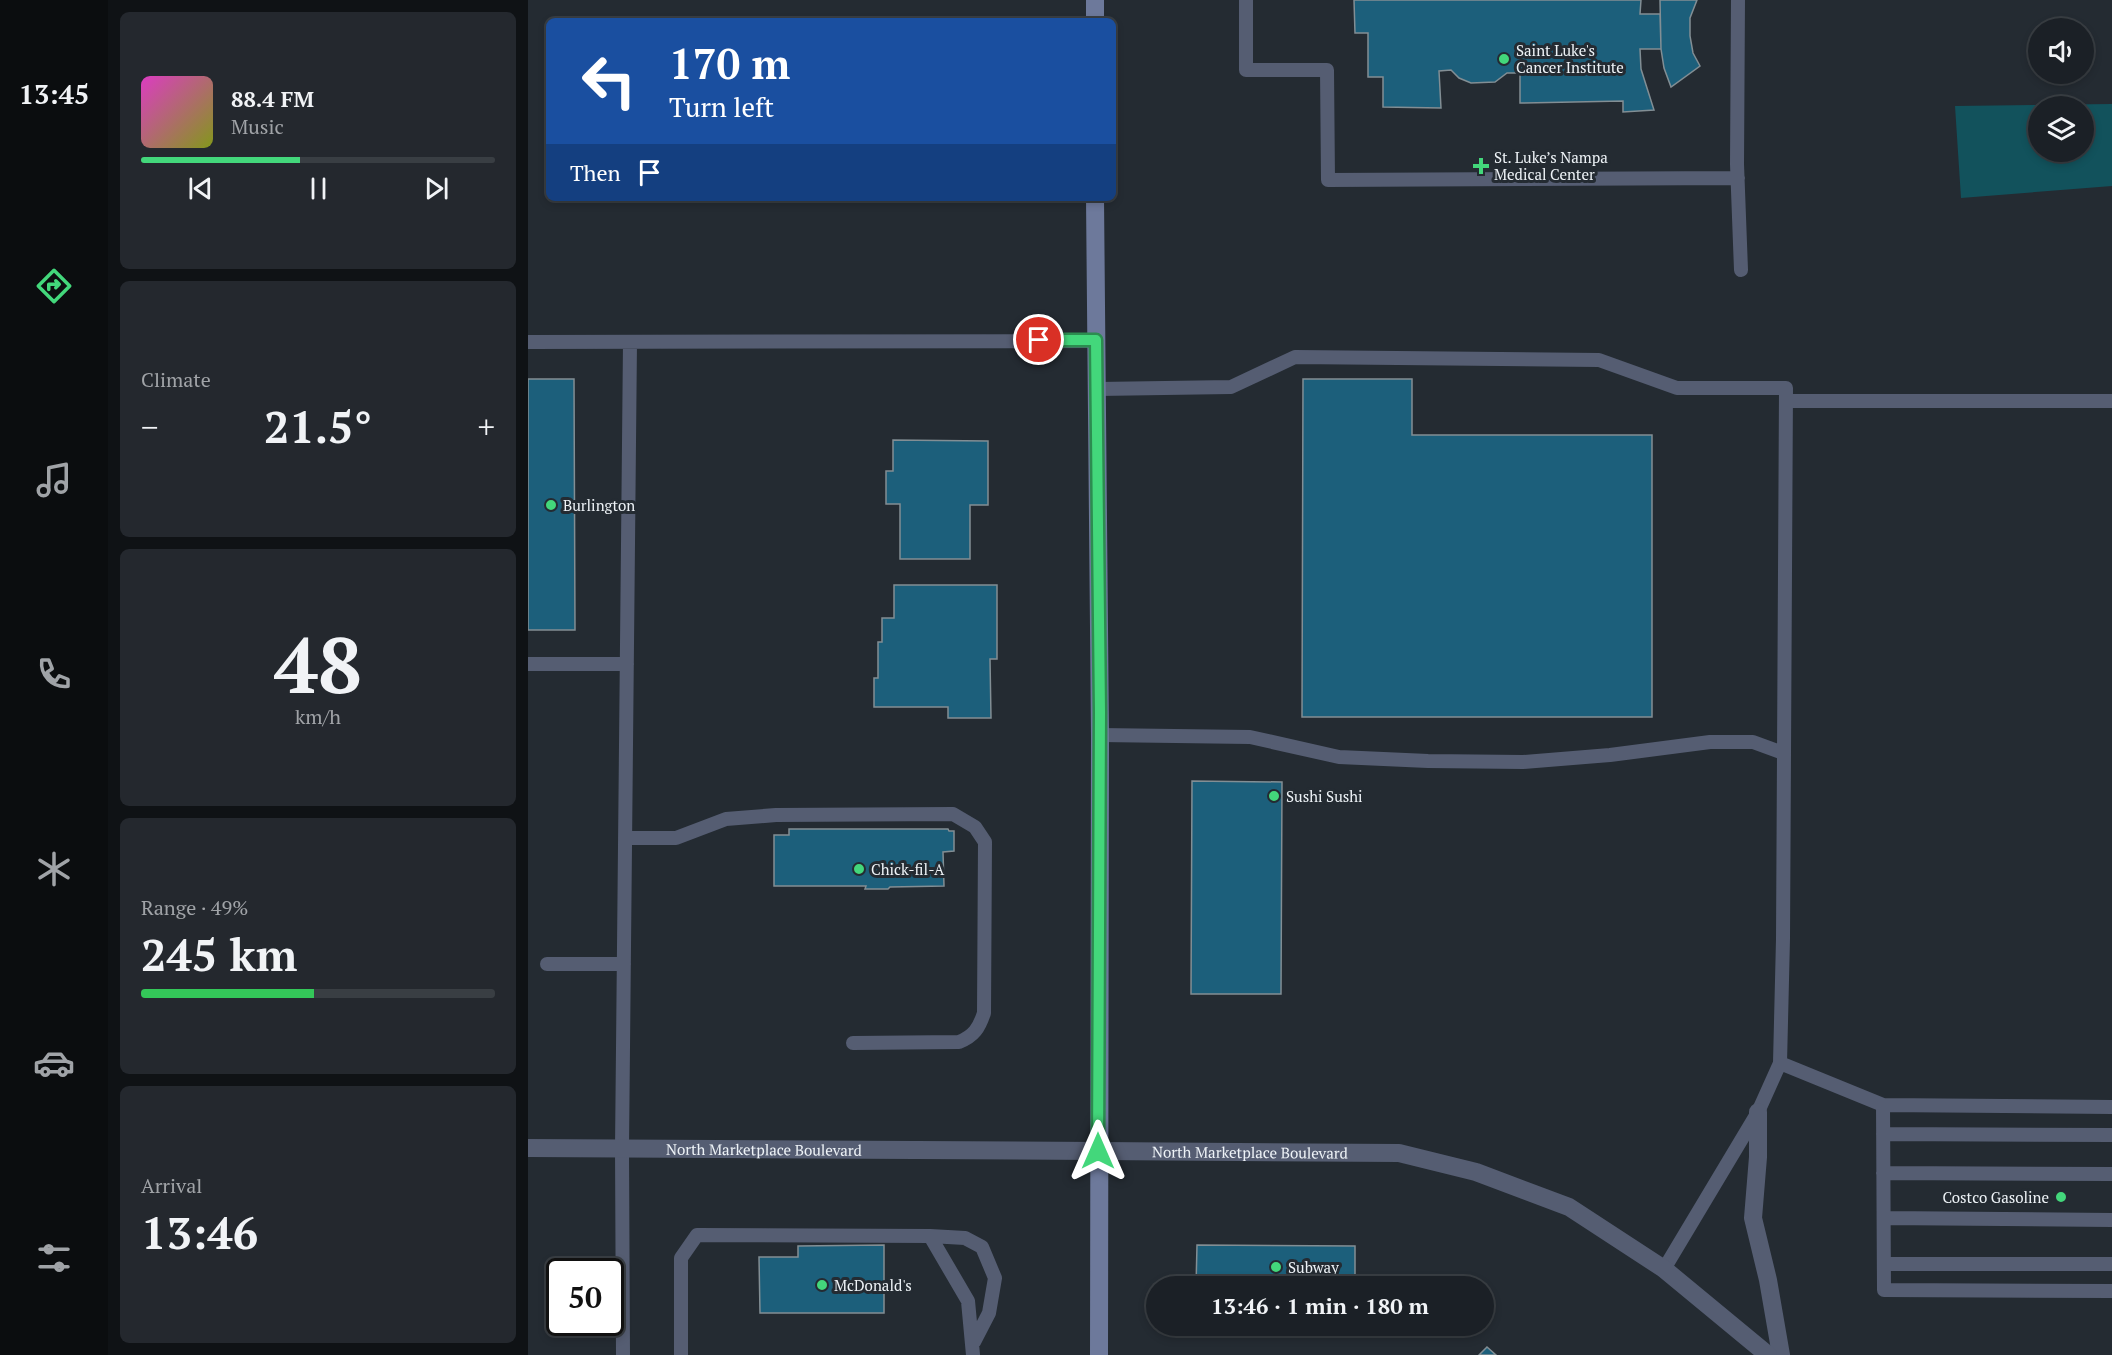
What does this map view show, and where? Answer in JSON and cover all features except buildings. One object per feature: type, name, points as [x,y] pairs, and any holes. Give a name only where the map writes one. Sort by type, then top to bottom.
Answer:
[{"type":"main road","points":[[1095,0],[1095,18]]},
{"type":"main road","points":[[1095,201],[1100,735],[1099,1355]]},
{"type":"street","points":[[1758,1112],[1758,1157],[1753,1218],[1768,1280],[1781,1355]]},
{"type":"street","name":"North Marketplace Boulevard","points":[[528,1148],[1399,1153],[1476,1172],[1569,1207],[1664,1269],[1768,1355]]},
{"type":"lane","points":[[1246,0],[1246,70],[1327,70],[1328,180],[1738,178]]},
{"type":"lane","points":[[1738,0],[1738,178],[1741,270]]},
{"type":"lane","points":[[528,342],[1096,340]]},
{"type":"lane","points":[[623,1355],[622,1149],[630,342]]},
{"type":"lane","points":[[1098,389],[1231,387],[1295,357],[1599,360],[1677,388],[1786,388],[1783,939],[1780,1063],[1758,1112],[1664,1269]]},
{"type":"lane","points":[[1786,401],[2112,401]]},
{"type":"lane","points":[[528,664],[627,664]]},
{"type":"lane","points":[[1100,735],[1250,737],[1339,757],[1428,761],[1523,762],[1610,755],[1710,742],[1753,742],[1783,753]]},
{"type":"lane","points":[[626,838],[676,838],[726,819],[776,815],[953,814],[966,820],[981,833],[985,842],[984,1013],[977,1031],[960,1042],[853,1043]]},
{"type":"lane","points":[[547,964],[624,964]]},
{"type":"lane","points":[[1780,1063],[1883,1105],[2112,1107]]},
{"type":"lane","points":[[1883,1105],[1884,1290],[2112,1291]]},
{"type":"lane","points":[[1883,1134],[2112,1135]]},
{"type":"lane","points":[[1883,1173],[2112,1174]]},
{"type":"lane","points":[[1884,1218],[2112,1220]]},
{"type":"lane","points":[[681,1355],[681,1258],[697,1235],[965,1238],[982,1247],[995,1278],[989,1313],[973,1349]]},
{"type":"lane","points":[[930,1236],[968,1301],[973,1349]]},
{"type":"lane","points":[[1884,1264],[2112,1264]]},
{"type":"water","points":[[2094,104],[2112,104],[2112,186],[1961,198],[1955,106],[2028,105],[2028,162],[2094,162]]},
{"type":"place","name":"Saint Luke's Cancer Institute","points":[[1504,59]]},
{"type":"place","name":"St. Luke’s Nampa Medical Center","points":[[1481,166]]},
{"type":"place","name":"Burlington","points":[[551,505]]},
{"type":"place","name":"Sushi Sushi","points":[[1274,796]]},
{"type":"place","name":"Chick-fil-A","points":[[859,869]]},
{"type":"place","name":"Costco Gasoline","points":[[2061,1197]]},
{"type":"place","name":"Subway","points":[[1276,1267]]},
{"type":"place","name":"McDonald's","points":[[822,1285]]},
{"type":"route","points":[[1039,340],[1096,340],[1100,712],[1098,1151]]}]
